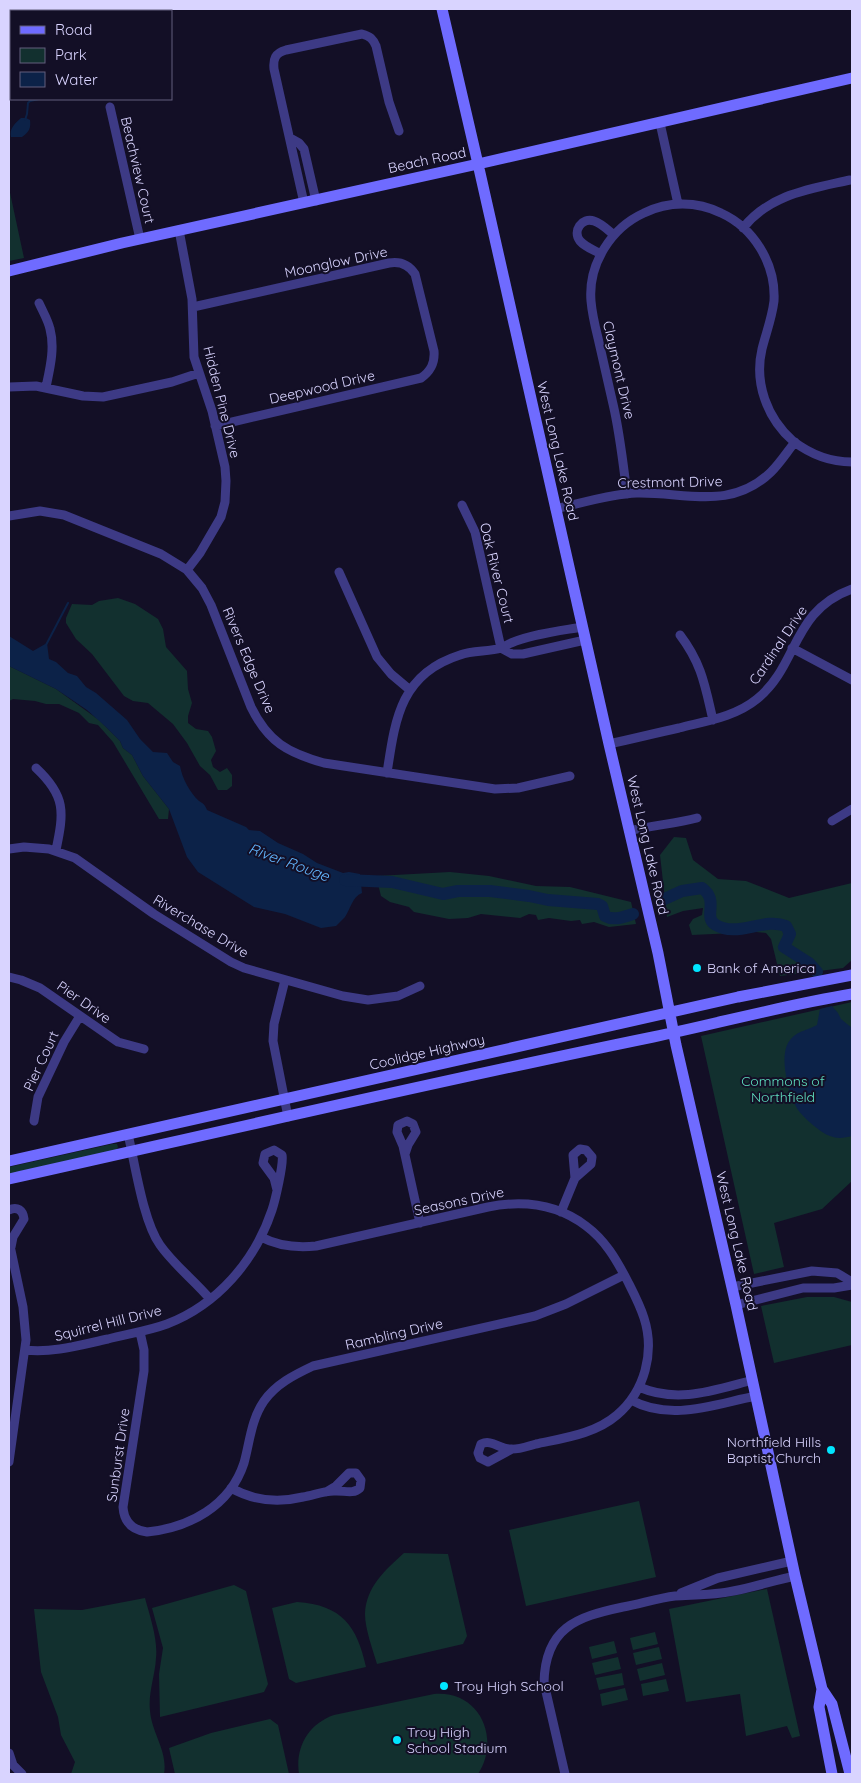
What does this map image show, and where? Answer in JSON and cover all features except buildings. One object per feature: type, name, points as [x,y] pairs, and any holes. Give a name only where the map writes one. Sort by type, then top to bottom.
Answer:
[{"type":"main road","name":"West Long Lake Road","points":[[442,9],[753,1380],[795,1576],[822,1689],[832,1704],[849,1772]]},
{"type":"main road","name":"Beach Road","points":[[9,271],[179,230],[660,123],[852,78]]},
{"type":"main road","name":"Coolidge Highway","points":[[9,1161],[670,1012],[852,975]]},
{"type":"main road","points":[[804,1002],[800,991],[806,983]]},
{"type":"main road","points":[[779,1007],[785,1000],[784,992],[781,988]]},
{"type":"main road","points":[[9,1180],[779,1007],[852,994]]},
{"type":"main road","points":[[578,1052],[578,1041],[586,1032]]},
{"type":"main road","points":[[553,1058],[558,1054],[560,1043],[558,1038]]},
{"type":"main road","name":"West Long Lake Road","points":[[822,1689],[819,1707],[831,1772]]},
{"type":"main road","points":[[831,1772],[840,1764],[849,1772]]},
{"type":"street","points":[[310,202],[290,138],[274,69],[275,57],[282,51],[362,34],[373,39],[388,102],[399,131]]},
{"type":"street","name":"Beachview Court","points":[[110,107],[140,239]]},
{"type":"street","points":[[660,123],[678,204]]},
{"type":"street","points":[[743,228],[759,210],[777,199],[797,192],[850,180]]},
{"type":"street","name":"Claymont Drive","points":[[627,494],[620,438],[590,300],[592,277],[601,254],[614,235],[626,224],[642,214],[662,206],[678,204],[701,206],[718,211],[743,228],[757,242],[770,269],[774,289],[772,310],[760,360],[762,390],[765,400],[780,428],[803,448],[820,456],[852,462]]},
{"type":"street","points":[[601,254],[580,240],[577,234],[579,226],[586,221],[594,220],[614,235]]},
{"type":"street","name":"Hidden Pine Drive","points":[[179,230],[193,307],[194,349],[199,373],[209,401],[226,474],[225,502],[216,527],[187,570]]},
{"type":"street","name":"Moonglow Drive","points":[[193,307],[399,262],[412,270],[417,280],[434,352],[431,369]]},
{"type":"street","points":[[39,303],[50,326],[52,339],[52,359],[46,387]]},
{"type":"street","name":"Deepwood Drive","points":[[215,426],[416,380],[424,376],[431,369]]},
{"type":"street","points":[[9,387],[46,387],[83,396],[103,397],[172,382],[199,373]]},
{"type":"street","name":"Crestmont Drive","points":[[555,509],[627,494],[654,493],[714,498],[736,493],[764,478],[795,442]]},
{"type":"street","name":"Oak River Court","points":[[462,505],[475,532],[502,648]]},
{"type":"street","name":"Rivers Edge Drive","points":[[9,516],[40,512],[64,515],[161,554],[187,570],[206,595],[259,722],[274,740],[287,750],[324,763],[495,789],[518,788],[570,776]]},
{"type":"street","points":[[339,572],[377,657],[391,674],[410,690]]},
{"type":"street","name":"Cardinal Drive","points":[[609,744],[734,714],[758,699],[776,678],[805,625],[818,609],[834,597],[852,589]]},
{"type":"street","points":[[387,773],[396,719],[400,708],[410,690],[428,672],[450,658],[471,652],[502,648],[510,643],[521,640],[582,627]]},
{"type":"street","points":[[680,636],[700,667],[713,720]]},
{"type":"street","points":[[502,648],[512,654],[524,654],[585,640]]},
{"type":"street","points":[[792,648],[852,680]]},
{"type":"street","points":[[36,768],[55,788],[60,799],[61,825],[56,850]]},
{"type":"street","points":[[832,821],[852,809]]},
{"type":"street","points":[[629,831],[697,818]]},
{"type":"street","name":"Riverchase Drive","points":[[9,849],[31,847],[56,850],[83,864],[154,914],[231,962],[244,968],[343,996],[368,1000],[398,996],[420,986]]},
{"type":"street","name":"Pier Drive","points":[[9,977],[36,986],[122,1044],[144,1049]]},
{"type":"street","points":[[285,980],[273,1033],[274,1050],[288,1116]]},
{"type":"street","name":"Pier Court","points":[[34,1120],[38,1098],[64,1042],[80,1016]]},
{"type":"street","points":[[128,1134],[152,1232],[170,1257],[210,1299]]},
{"type":"street","points":[[405,1154],[420,1223]]},
{"type":"street","points":[[561,1212],[575,1178]]},
{"type":"street","name":"Squirrel Hill Drive","points":[[25,1350],[59,1350],[140,1332],[179,1318],[210,1299],[237,1273],[252,1254],[268,1220],[277,1190]]},
{"type":"street","name":"Seasons Drive","points":[[261,1237],[276,1244],[305,1247],[505,1204],[535,1204],[561,1212],[587,1226],[613,1254],[640,1307],[647,1327],[648,1354],[645,1373],[631,1400],[611,1420],[595,1429],[512,1450]]},
{"type":"street","points":[[9,1210],[13,1208],[20,1210],[24,1220],[13,1237],[12,1254]]},
{"type":"street","points":[[9,1241],[25,1316],[25,1350],[9,1462]]},
{"type":"street","points":[[732,1287],[812,1271],[837,1273],[852,1283]]},
{"type":"street","name":"Rambling Drive","points":[[231,1488],[244,1462],[251,1429],[261,1407],[274,1390],[295,1374],[313,1366],[536,1316],[566,1304],[624,1275]]},
{"type":"street","points":[[736,1305],[803,1288],[834,1288],[852,1283]]},
{"type":"street","name":"Sunburst Drive","points":[[140,1332],[144,1350],[144,1370],[123,1507],[128,1523],[136,1529],[147,1532],[183,1524],[207,1513],[231,1488]]},
{"type":"street","points":[[638,1388],[655,1394],[680,1396],[697,1394],[753,1380]]},
{"type":"street","points":[[631,1400],[654,1408],[680,1411],[698,1409],[756,1396]]},
{"type":"street","points":[[231,1488],[252,1497],[272,1500],[288,1500],[326,1492]]},
{"type":"street","points":[[565,1774],[544,1683],[546,1663],[554,1643],[567,1628],[585,1617],[674,1596],[718,1578],[792,1561]]},
{"type":"street","points":[[674,1596],[722,1593],[795,1576]]},
{"type":"street","points":[[9,1761],[22,1774]]},
{"type":"green space","points":[[9,188],[24,258],[9,261]]},
{"type":"green space","points":[[118,598],[135,604],[158,619],[163,629],[166,647],[187,671],[188,689],[192,703],[188,723],[196,729],[208,731],[212,737],[216,751],[211,760],[213,767],[220,772],[227,768],[232,775],[232,786],[227,790],[218,790],[210,775],[200,766],[187,743],[173,724],[148,703],[133,701],[124,696],[92,654],[76,639],[66,623],[66,618],[72,604],[92,605],[99,601]]},
{"type":"green space","points":[[9,666],[56,689],[99,720],[120,741],[123,748],[132,755],[143,776],[169,809],[168,819],[159,819],[113,742],[98,725],[89,723],[79,713],[59,704],[13,699],[9,701]]},
{"type":"green space","points":[[674,837],[686,838],[693,860],[718,879],[746,881],[789,898],[852,883],[852,960],[843,968],[780,976],[771,939],[766,933],[692,935],[689,925],[693,919],[702,915],[703,908],[683,911],[667,917],[660,855]]},
{"type":"green space","points":[[450,872],[489,876],[536,886],[570,887],[631,902],[636,924],[609,927],[594,922],[582,924],[580,920],[571,921],[549,918],[538,920],[536,915],[529,914],[520,918],[481,914],[468,918],[449,919],[414,912],[409,907],[390,902],[381,896],[376,876]]},
{"type":"green space","name":"Commons of Northfield","points":[[852,1002],[852,1181],[822,1209],[774,1223],[784,1267],[754,1274],[701,1036]]},
{"type":"green space","points":[[117,1144],[116,1151],[9,1175],[9,1167]]},
{"type":"green space","points":[[807,1297],[834,1297],[852,1302],[852,1345],[774,1363],[761,1306]]},
{"type":"green space","points":[[639,1501],[656,1577],[526,1606],[509,1530]]},
{"type":"green space","points":[[404,1553],[448,1554],[467,1636],[463,1644],[377,1664],[366,1626],[366,1604],[378,1580]]},
{"type":"green space","points":[[234,1585],[246,1591],[268,1684],[264,1692],[160,1717],[159,1674],[163,1648],[152,1608]]},
{"type":"green space","points":[[767,1589],[800,1736],[792,1738],[787,1726],[746,1736],[740,1694],[686,1702],[669,1609]]},
{"type":"green space","points":[[145,1598],[156,1643],[150,1711],[164,1758],[164,1774],[71,1774],[75,1762],[61,1735],[58,1717],[41,1672],[34,1609],[82,1610]]},
{"type":"green space","points":[[297,1602],[326,1608],[345,1620],[358,1640],[366,1667],[296,1683],[289,1679],[272,1608]]},
{"type":"green space","points":[[655,1632],[658,1644],[633,1650],[630,1638]]},
{"type":"green space","points":[[614,1641],[617,1653],[592,1659],[589,1647]]},
{"type":"green space","points":[[659,1647],[662,1659],[636,1665],[633,1653]]},
{"type":"green space","points":[[618,1657],[621,1669],[595,1675],[592,1663]]},
{"type":"green space","points":[[662,1663],[665,1675],[640,1681],[637,1669]]},
{"type":"green space","points":[[622,1673],[624,1685],[599,1690],[596,1678]]},
{"type":"green space","points":[[666,1679],[669,1691],[643,1696],[641,1684]]},
{"type":"green space","points":[[625,1688],[628,1700],[602,1706],[600,1694]]},
{"type":"green space","name":"Troy High School Stadium","points":[[434,1694],[450,1695],[464,1700],[474,1708],[482,1719],[486,1732],[487,1746],[485,1760],[478,1774],[299,1774],[298,1764],[301,1746],[310,1731],[325,1719],[334,1715]]},
{"type":"green space","points":[[270,1719],[278,1725],[289,1774],[175,1774],[169,1748],[211,1733]]},
{"type":"water","points":[[21,118],[30,120],[29,130],[22,137],[11,137],[12,129]]},
{"type":"water","points":[[9,636],[33,651],[47,643],[49,659],[56,662],[68,673],[77,676],[86,687],[96,693],[127,720],[140,739],[153,752],[167,753],[173,762],[180,766],[190,790],[207,810],[249,830],[260,831],[278,843],[303,854],[317,863],[343,873],[360,874],[362,893],[354,900],[345,917],[336,926],[321,928],[285,914],[254,907],[198,872],[187,857],[169,809],[143,776],[132,755],[87,710],[56,689],[9,666]]},
{"type":"water","points":[[832,1006],[841,1019],[852,1028],[852,1136],[844,1138],[833,1137],[822,1132],[798,1110],[786,1077],[784,1058],[785,1050],[791,1039],[797,1034],[817,1025],[820,1009]]},
{"type":"waterway","points":[[25,120],[28,103],[34,100]]},
{"type":"waterway","points":[[46,645],[68,603]]},
{"type":"waterway","name":"River Rouge","points":[[345,880],[392,882],[443,894],[458,891],[490,891],[548,900],[598,904],[602,906],[605,916],[612,918],[633,914]]},
{"type":"waterway","name":"River Rouge","points":[[660,901],[682,891],[702,888],[710,898],[710,918],[716,925],[733,929],[769,924],[786,926],[790,934],[784,947],[809,963],[817,972]]},
{"type":"place","name":"Bank of America","points":[[697,968]]},
{"type":"place","name":"Northfield Hills Baptist Church","points":[[831,1450]]},
{"type":"place","name":"Troy High School","points":[[444,1686]]},
{"type":"place","name":"Troy High School Stadium","points":[[397,1740]]}]
